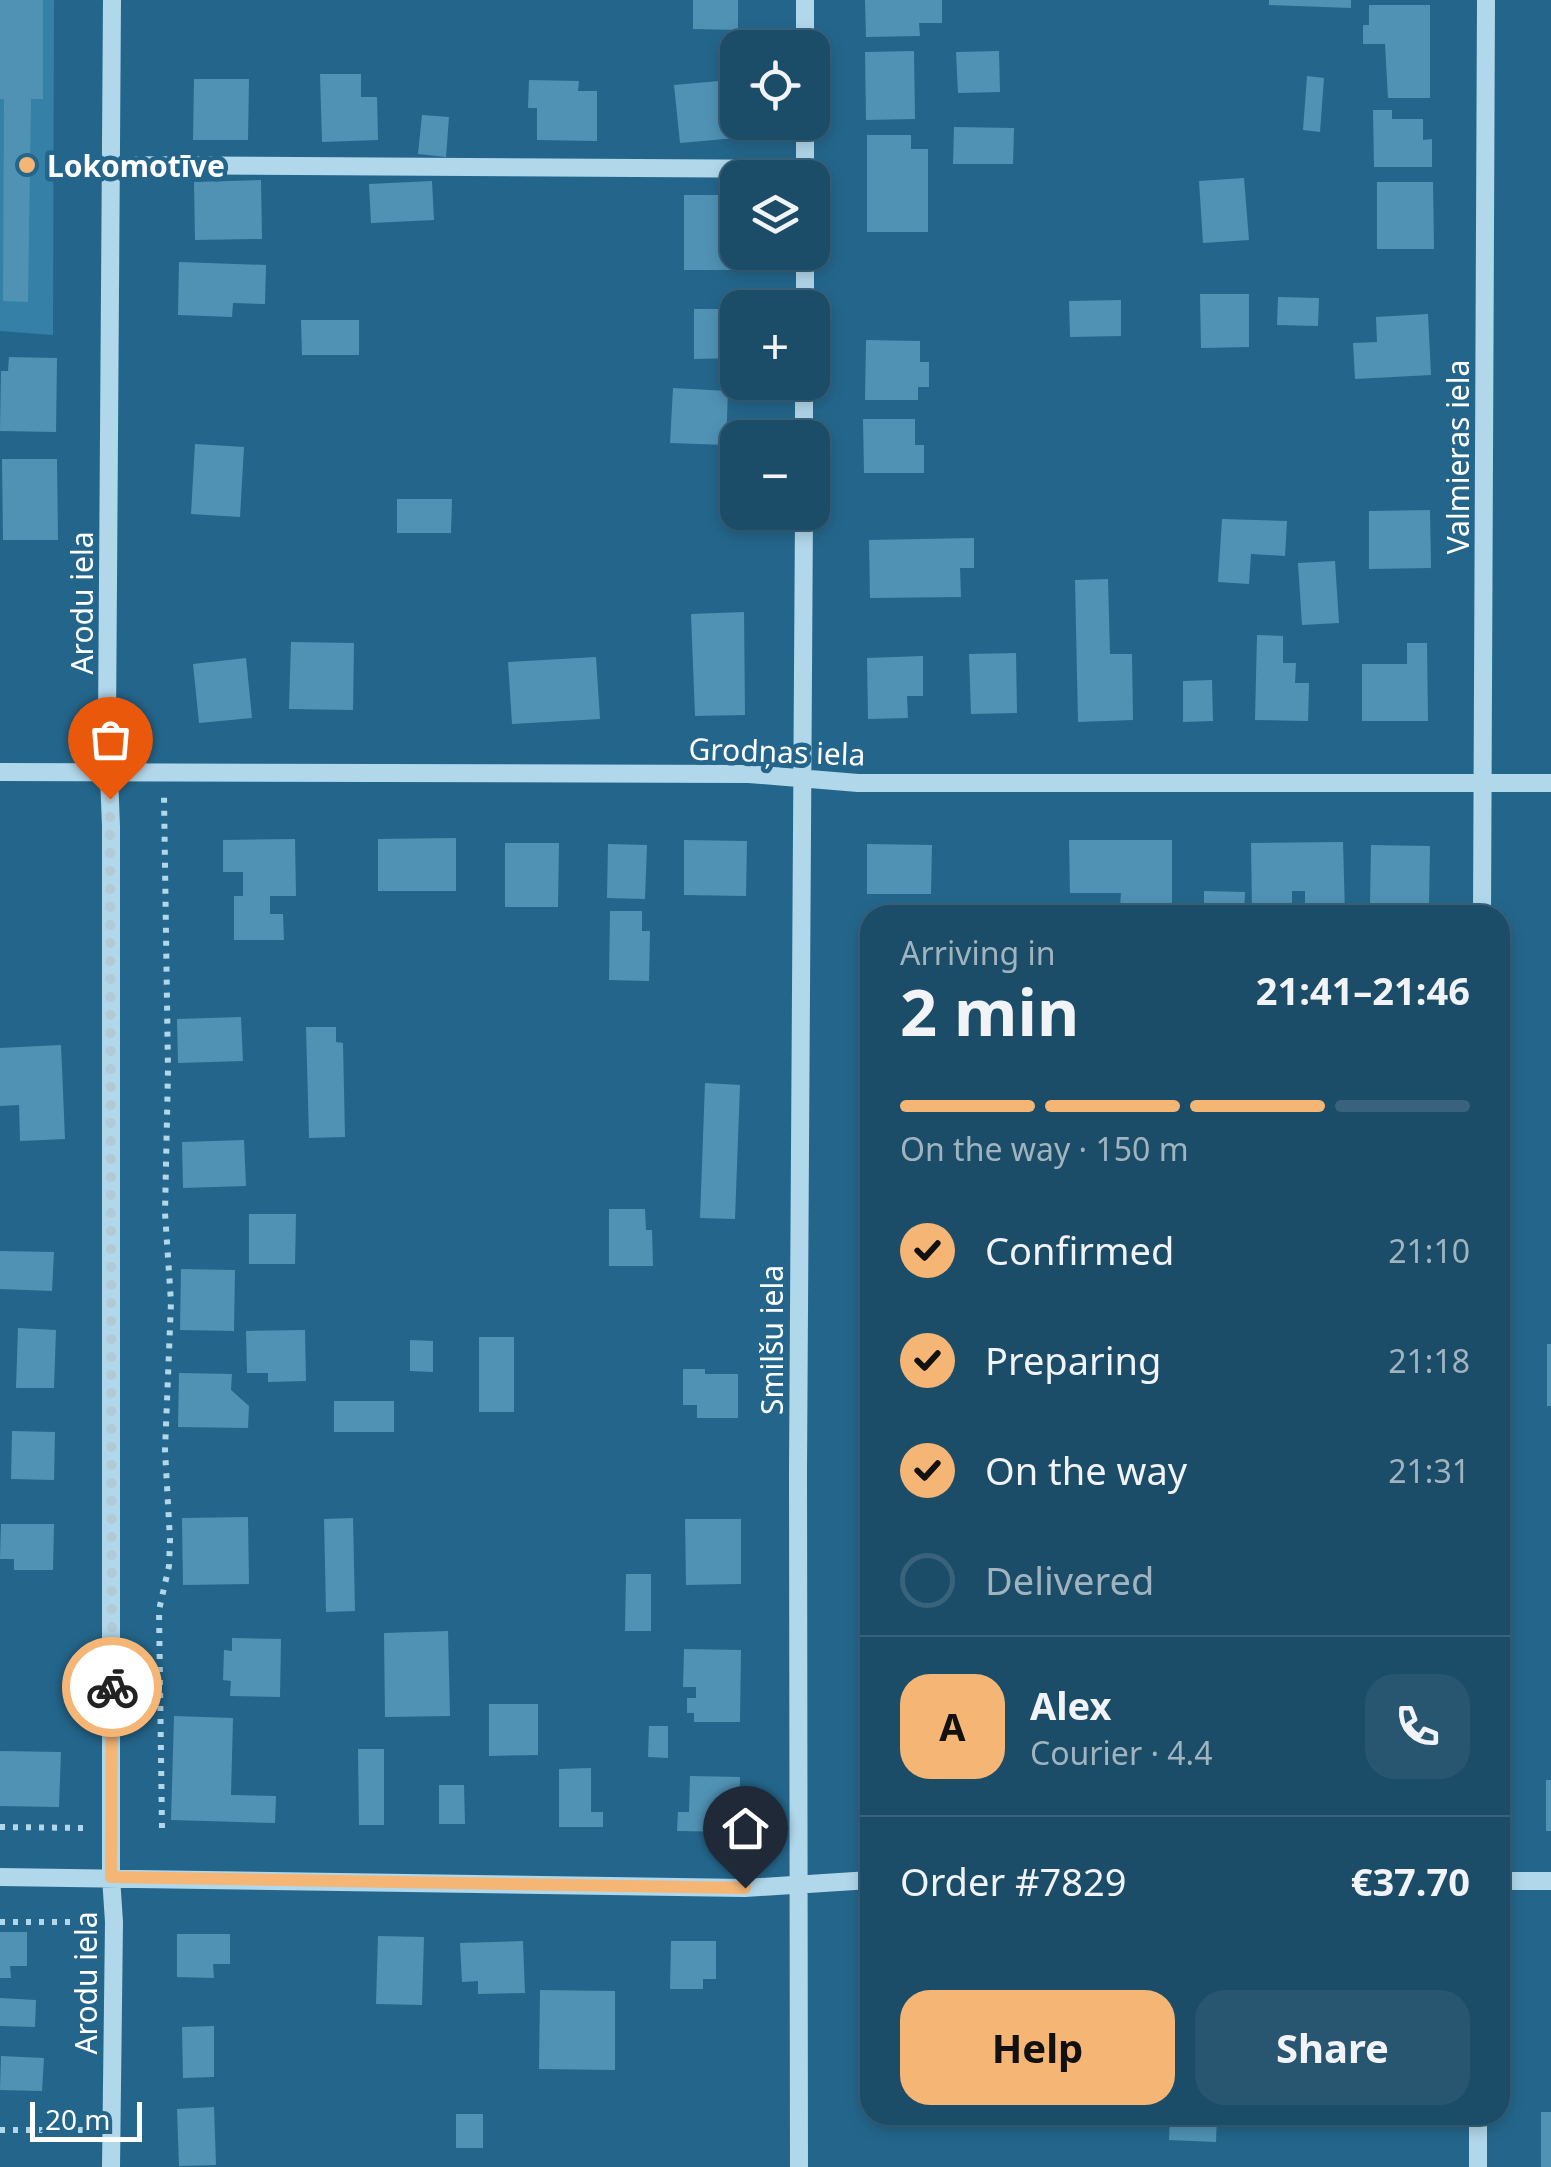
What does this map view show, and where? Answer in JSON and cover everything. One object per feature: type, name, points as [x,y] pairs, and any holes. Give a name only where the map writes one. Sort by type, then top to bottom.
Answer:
[{"type":"street","name":"Arodu iela","points":[[110,2167],[114,1922],[112,0]]},
{"type":"street","points":[[805,0],[805,30]]},
{"type":"street","name":"Valmieras iela","points":[[1482,905],[1486,0]]},
{"type":"street","points":[[111,165],[720,172]]},
{"type":"street","name":"Smilšu iela","points":[[799,2167],[798,1470],[804,530]]},
{"type":"street","name":"Grodņas iela","points":[[0,772],[748,774],[858,783],[1551,783]]},
{"type":"street","points":[[0,1876],[745,1888],[860,1881]]},
{"type":"street","points":[[1510,1881],[1551,1881]]},
{"type":"street","points":[[1478,2125],[1478,2167]]},
{"type":"path","points":[[162,1828],[159,1610],[169,1566],[170,1540],[165,1450],[170,1302],[165,1214],[168,1070],[164,795]]},
{"type":"path","points":[[0,1827],[90,1828]]},
{"type":"path","points":[[61,1903],[61,1922]]},
{"type":"path","points":[[0,1922],[84,1922]]},
{"type":"path","points":[[0,2130],[110,2130]]},
{"type":"shaded area","name":"Lokomotīve","points":[[0,0],[54,0],[53,335],[0,331]]},
{"type":"building","points":[[0,0],[43,0],[43,99],[31,99],[28,302],[3,301],[4,99],[0,99]]},
{"type":"building","points":[[693,0],[738,0],[738,30],[693,29]]},
{"type":"building","points":[[865,0],[942,0],[942,23],[919,23],[920,36],[866,37]]},
{"type":"building","points":[[1269,0],[1351,0],[1351,8],[1269,5]]},
{"type":"building","points":[[1369,5],[1430,5],[1430,98],[1388,98],[1385,44],[1363,44],[1363,25],[1369,25]]},
{"type":"building","points":[[914,51],[915,119],[866,120],[865,52]]},
{"type":"building","points":[[999,51],[1000,92],[958,93],[956,52]]},
{"type":"building","points":[[320,74],[361,74],[361,97],[377,97],[378,140],[322,142]]},
{"type":"building","points":[[1307,76],[1324,78],[1320,132],[1303,130]]},
{"type":"building","points":[[194,79],[249,79],[248,140],[193,140]]},
{"type":"building","points":[[529,80],[579,81],[578,91],[597,91],[597,141],[537,140],[537,108],[528,108]]},
{"type":"building","points":[[720,81],[720,139],[680,143],[674,85]]},
{"type":"building","points":[[1373,110],[1392,110],[1392,119],[1423,119],[1423,140],[1432,139],[1432,167],[1374,167]]},
{"type":"building","points":[[422,115],[449,117],[446,157],[418,154]]},
{"type":"building","points":[[954,127],[1014,128],[1013,164],[953,164]]},
{"type":"building","points":[[867,135],[911,135],[911,149],[928,149],[928,232],[867,232]]},
{"type":"building","points":[[1244,178],[1249,240],[1203,243],[1199,181]]},
{"type":"building","points":[[261,180],[262,239],[195,240],[194,182]]},
{"type":"building","points":[[432,181],[434,220],[371,223],[369,184]]},
{"type":"building","points":[[1377,182],[1433,182],[1434,249],[1377,249]]},
{"type":"building","points":[[684,195],[720,195],[720,270],[684,270]]},
{"type":"building","points":[[179,262],[266,265],[265,304],[233,303],[232,317],[178,315]]},
{"type":"building","points":[[1200,294],[1249,294],[1249,347],[1201,348]]},
{"type":"building","points":[[1278,297],[1319,298],[1318,326],[1277,325]]},
{"type":"building","points":[[1121,300],[1121,336],[1070,337],[1069,301]]},
{"type":"building","points":[[694,309],[720,309],[720,358],[694,359]]},
{"type":"building","points":[[1428,314],[1431,375],[1355,379],[1353,343],[1377,342],[1376,317]]},
{"type":"building","points":[[301,320],[359,320],[359,355],[302,355]]},
{"type":"building","points":[[866,340],[920,341],[920,362],[929,362],[929,387],[918,387],[918,400],[865,400]]},
{"type":"building","points":[[9,357],[57,358],[56,432],[0,431],[1,371],[8,371]]},
{"type":"building","points":[[673,388],[720,391],[720,400],[728,400],[727,420],[720,420],[720,445],[670,443]]},
{"type":"building","points":[[863,419],[915,419],[915,445],[924,445],[924,473],[864,473]]},
{"type":"building","points":[[195,444],[244,447],[240,517],[191,514]]},
{"type":"building","points":[[2,459],[57,459],[58,540],[3,540]]},
{"type":"building","points":[[397,499],[452,499],[451,533],[397,533]]},
{"type":"building","points":[[1430,510],[1431,568],[1369,569],[1369,511]]},
{"type":"building","points":[[1222,519],[1287,521],[1285,556],[1251,554],[1249,584],[1218,582]]},
{"type":"building","points":[[974,538],[974,568],[960,568],[961,597],[870,598],[869,540]]},
{"type":"building","points":[[1335,561],[1339,623],[1302,625],[1298,563]]},
{"type":"building","points":[[1108,579],[1110,654],[1132,654],[1133,720],[1078,722],[1075,580]]},
{"type":"building","points":[[744,612],[745,715],[695,716],[691,614]]},
{"type":"building","points":[[1257,635],[1283,636],[1283,663],[1296,663],[1295,683],[1309,683],[1308,721],[1255,720]]},
{"type":"building","points":[[291,642],[354,643],[353,710],[289,709]]},
{"type":"building","points":[[1407,643],[1427,643],[1428,721],[1362,721],[1362,664],[1407,664]]},
{"type":"building","points":[[1016,653],[1017,713],[971,714],[969,654]]},
{"type":"building","points":[[923,656],[923,696],[907,696],[908,718],[868,719],[867,658]]},
{"type":"building","points":[[596,657],[600,719],[512,724],[508,662]]},
{"type":"building","points":[[246,658],[252,718],[199,723],[193,664]]},
{"type":"building","points":[[1212,680],[1213,721],[1183,722],[1183,681]]},
{"type":"building","points":[[456,838],[456,891],[378,891],[378,839]]},
{"type":"building","points":[[295,839],[296,896],[270,896],[270,914],[283,914],[284,940],[234,940],[234,896],[243,896],[243,872],[223,872],[223,840]]},
{"type":"building","points":[[684,840],[747,841],[746,896],[684,895]]},
{"type":"building","points":[[1069,840],[1172,840],[1172,905],[1120,905],[1121,893],[1070,893]]},
{"type":"building","points":[[1343,842],[1345,905],[1305,905],[1305,891],[1292,891],[1292,905],[1252,905],[1251,843]]},
{"type":"building","points":[[505,843],[559,843],[558,907],[505,907]]},
{"type":"building","points":[[608,844],[647,845],[645,899],[607,898]]},
{"type":"building","points":[[867,844],[932,845],[931,894],[867,894]]},
{"type":"building","points":[[1371,845],[1430,846],[1429,905],[1370,904]]},
{"type":"building","points":[[1204,891],[1245,892],[1244,905],[1204,905]]},
{"type":"building","points":[[610,911],[642,911],[642,931],[650,931],[649,981],[609,980]]},
{"type":"building","points":[[241,1017],[243,1061],[178,1063],[177,1019]]},
{"type":"building","points":[[306,1027],[336,1027],[336,1042],[343,1043],[345,1137],[309,1138]]},
{"type":"building","points":[[61,1045],[65,1139],[20,1141],[19,1105],[0,1106],[0,1048]]},
{"type":"building","points":[[705,1083],[740,1085],[735,1219],[700,1218]]},
{"type":"building","points":[[244,1140],[246,1186],[183,1188],[182,1142]]},
{"type":"building","points":[[609,1209],[645,1209],[646,1230],[652,1230],[653,1266],[609,1266]]},
{"type":"building","points":[[249,1214],[296,1214],[295,1264],[249,1264]]},
{"type":"building","points":[[0,1251],[54,1252],[52,1291],[0,1289]]},
{"type":"building","points":[[181,1269],[235,1270],[234,1331],[180,1330]]},
{"type":"building","points":[[18,1328],[56,1330],[54,1388],[16,1388]]},
{"type":"building","points":[[305,1330],[306,1381],[268,1382],[268,1373],[247,1373],[246,1331]]},
{"type":"building","points":[[479,1337],[514,1337],[514,1412],[479,1412]]},
{"type":"building","points":[[410,1340],[433,1341],[433,1372],[410,1371]]},
{"type":"building","points":[[1547,1344],[1551,1344],[1551,1406],[1547,1406]]},
{"type":"building","points":[[683,1369],[738,1374],[738,1418],[697,1418],[697,1405],[683,1405]]},
{"type":"building","points":[[179,1373],[232,1374],[231,1390],[249,1406],[248,1428],[178,1427]]},
{"type":"building","points":[[334,1401],[394,1401],[394,1432],[334,1432]]},
{"type":"building","points":[[12,1431],[55,1432],[54,1480],[11,1479]]},
{"type":"building","points":[[248,1517],[249,1584],[183,1585],[182,1518]]},
{"type":"building","points":[[353,1518],[355,1611],[326,1612],[324,1519]]},
{"type":"building","points":[[685,1519],[741,1519],[741,1584],[686,1585]]},
{"type":"building","points":[[1,1524],[54,1524],[53,1570],[14,1570],[14,1559],[0,1559]]},
{"type":"building","points":[[626,1574],[651,1574],[651,1631],[625,1631]]},
{"type":"building","points":[[448,1631],[450,1716],[385,1717],[384,1633]]},
{"type":"building","points":[[232,1638],[281,1639],[280,1697],[230,1696],[231,1681],[223,1680],[224,1650],[232,1651]]},
{"type":"building","points":[[684,1649],[741,1650],[740,1722],[694,1722],[694,1713],[687,1713],[687,1698],[696,1698],[696,1687],[683,1687]]},
{"type":"building","points":[[489,1704],[538,1704],[538,1755],[489,1756]]},
{"type":"building","points":[[174,1716],[233,1718],[231,1795],[276,1796],[275,1823],[171,1820]]},
{"type":"building","points":[[649,1726],[668,1726],[668,1758],[648,1757]]},
{"type":"building","points":[[358,1749],[384,1749],[384,1825],[359,1825]]},
{"type":"building","points":[[0,1751],[61,1752],[59,1807],[0,1806]]},
{"type":"building","points":[[591,1768],[591,1812],[603,1812],[603,1827],[559,1827],[559,1769]]},
{"type":"building","points":[[690,1776],[740,1777],[739,1832],[677,1831],[678,1812],[689,1812]]},
{"type":"building","points":[[1546,1780],[1551,1780],[1551,1831],[1546,1831]]},
{"type":"building","points":[[439,1785],[464,1785],[465,1824],[439,1824]]},
{"type":"building","points":[[0,1932],[27,1932],[27,1966],[10,1966],[11,1978],[0,1978]]},
{"type":"building","points":[[177,1934],[230,1934],[230,1964],[213,1964],[214,1978],[177,1977]]},
{"type":"building","points":[[378,1936],[424,1937],[422,2005],[376,2004]]},
{"type":"building","points":[[523,1941],[525,1993],[478,1994],[478,1981],[462,1982],[460,1943]]},
{"type":"building","points":[[671,1941],[716,1941],[716,1979],[703,1979],[703,1989],[670,1989]]},
{"type":"building","points":[[540,1990],[615,1991],[615,2070],[539,2069]]},
{"type":"building","points":[[0,1998],[36,2000],[35,2027],[0,2026]]},
{"type":"building","points":[[214,2026],[214,2077],[183,2078],[182,2027]]},
{"type":"building","points":[[1,2056],[44,2058],[42,2091],[0,2090]]},
{"type":"building","points":[[214,2107],[216,2165],[179,2166],[177,2109]]},
{"type":"building","points":[[1541,2112],[1551,2112],[1551,2167],[1541,2167]]},
{"type":"building","points":[[456,2114],[483,2114],[483,2148],[456,2148]]},
{"type":"building","points":[[1170,2125],[1217,2125],[1216,2142],[1169,2140]]},
{"type":"way so far","points":[[110,799],[112,1687]]},
{"type":"place","name":"Lokomotīve","points":[[27,165]]},
{"type":"route","points":[[112,1687],[111,1877],[745,1888]]}]
